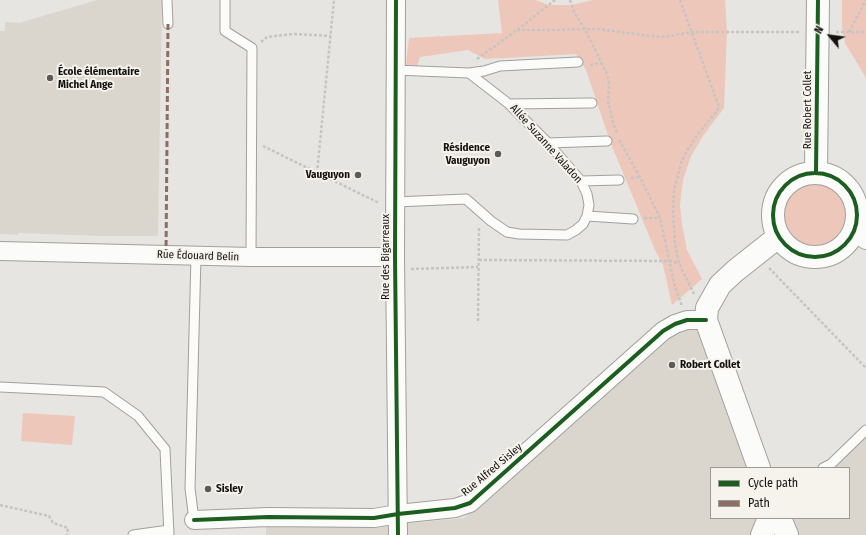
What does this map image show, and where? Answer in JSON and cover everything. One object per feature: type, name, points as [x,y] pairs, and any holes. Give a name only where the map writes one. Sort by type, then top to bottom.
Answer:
[{"type":"street","name":"Rue des Bigarreaux","points":[[396,0],[395,263],[398,535]]},
{"type":"street","name":"Rue Robert Collet","points":[[816,172],[818,0]]},
{"type":"street","points":[[816,172],[826,174],[838,179],[853,195],[857,206],[860,236],[849,240],[840,249],[829,255],[817,258],[797,254],[789,249],[778,237],[773,221],[773,206],[779,192],[789,181],[808,173],[816,172]]},
{"type":"street","points":[[759,467],[697,320],[707,308],[720,285],[735,271],[778,237]]},
{"type":"street","name":"Rue Édouard Belin","points":[[0,251],[250,257],[395,263]]},
{"type":"street","name":"Rue Alfred Sisley","points":[[194,520],[268,517],[374,518],[455,508],[470,503],[663,331],[675,324],[697,320]]},
{"type":"street","points":[[762,535],[768,519]]},
{"type":"street","points":[[780,519],[787,535]]},
{"type":"lane","points":[[167,0],[168,24]]},
{"type":"lane","points":[[225,0],[225,31],[252,48],[250,257]]},
{"type":"lane","points":[[395,70],[469,73],[484,71],[500,66],[578,62]]},
{"type":"lane","name":"Allée Suzanne Valadon","points":[[469,73],[509,104],[548,143],[581,181],[587,194],[589,205],[587,216]]},
{"type":"lane","points":[[509,104],[592,103]]},
{"type":"lane","points":[[548,143],[608,141]]},
{"type":"lane","points":[[581,181],[619,180]]},
{"type":"lane","points":[[395,202],[466,199],[506,232],[519,234],[567,235],[583,224],[587,216],[633,219]]},
{"type":"lane","points":[[194,520],[190,488],[196,256]]},
{"type":"lane","points":[[0,387],[104,392],[138,416],[165,449],[169,533],[133,535]]},
{"type":"lane","points":[[825,467],[830,464],[866,430]]},
{"type":"path","points":[[317,173],[334,0]]},
{"type":"path","points":[[469,73],[474,62],[555,0]]},
{"type":"path","points":[[570,0],[575,14],[585,29],[606,72],[609,81],[608,100],[613,123],[620,140],[660,218],[675,287],[697,320]]},
{"type":"path","points":[[680,0],[719,107],[691,144],[678,171],[674,190],[673,211],[675,244],[679,263],[697,320]]},
{"type":"path","points":[[849,32],[866,0]]},
{"type":"path","points":[[517,30],[598,29],[664,37],[692,32],[866,32]]},
{"type":"path","points":[[252,48],[267,37],[293,34],[331,36]]},
{"type":"path","points":[[251,141],[378,203],[395,202]]},
{"type":"path","points":[[478,210],[478,321]]},
{"type":"path","points":[[756,254],[866,368]]},
{"type":"path","points":[[478,260],[669,261],[679,263]]},
{"type":"path","points":[[395,263],[478,267]]},
{"type":"path","points":[[0,506],[49,516],[53,523],[68,528],[67,535]]},
{"type":"shaded area","name":"École élémentaire Michel Ange","points":[[97,0],[162,0],[158,236],[100,236],[18,233],[18,235],[0,234],[0,31],[5,31],[5,22],[19,23]]},
{"type":"shaded area","points":[[498,0],[535,0],[549,5],[571,5],[593,0],[725,0],[727,32],[724,108],[703,136],[691,156],[683,180],[680,205],[687,250],[702,279],[672,305],[663,265],[655,250],[611,144],[586,70],[576,54],[485,59],[468,50],[420,57],[417,66],[406,65],[409,38],[502,33]]},
{"type":"shaded area","points":[[842,0],[866,0],[866,78],[845,43],[842,27]]},
{"type":"shaded area","points":[[818,179],[837,185],[847,195],[853,214],[847,233],[837,243],[818,249],[799,243],[789,233],[783,214],[789,195],[799,185]]},
{"type":"shaded area","points":[[704,326],[755,467],[710,467],[710,519],[850,519],[850,467],[828,467],[866,433],[866,535],[266,535],[266,526],[380,526],[464,518],[626,369],[673,330]]},
{"type":"shaded area","points":[[23,413],[75,416],[72,445],[21,441]]},
{"type":"marked path","points":[[166,255],[168,24]]},
{"type":"cycle path","points":[[396,0],[395,257],[398,535]]},
{"type":"cycle path","points":[[816,172],[818,0]]},
{"type":"cycle path","points":[[815,173],[831,176],[845,185],[854,199],[857,215],[854,231],[845,245],[831,254],[815,257],[799,254],[785,245],[776,231],[773,215],[776,199],[785,185],[799,176],[815,173]]},
{"type":"cycle path","points":[[194,520],[268,517],[374,518],[455,508],[470,503],[663,331],[675,324],[687,320],[706,320]]},
{"type":"place","name":"École élémentaire Michel Ange","points":[[50,78]]},
{"type":"place","name":"Résidence Vauguyon","points":[[498,154]]},
{"type":"place","name":"Vauguyon","points":[[358,175]]},
{"type":"place","name":"Robert Collet","points":[[672,365]]},
{"type":"place","name":"Sisley","points":[[208,489]]}]
